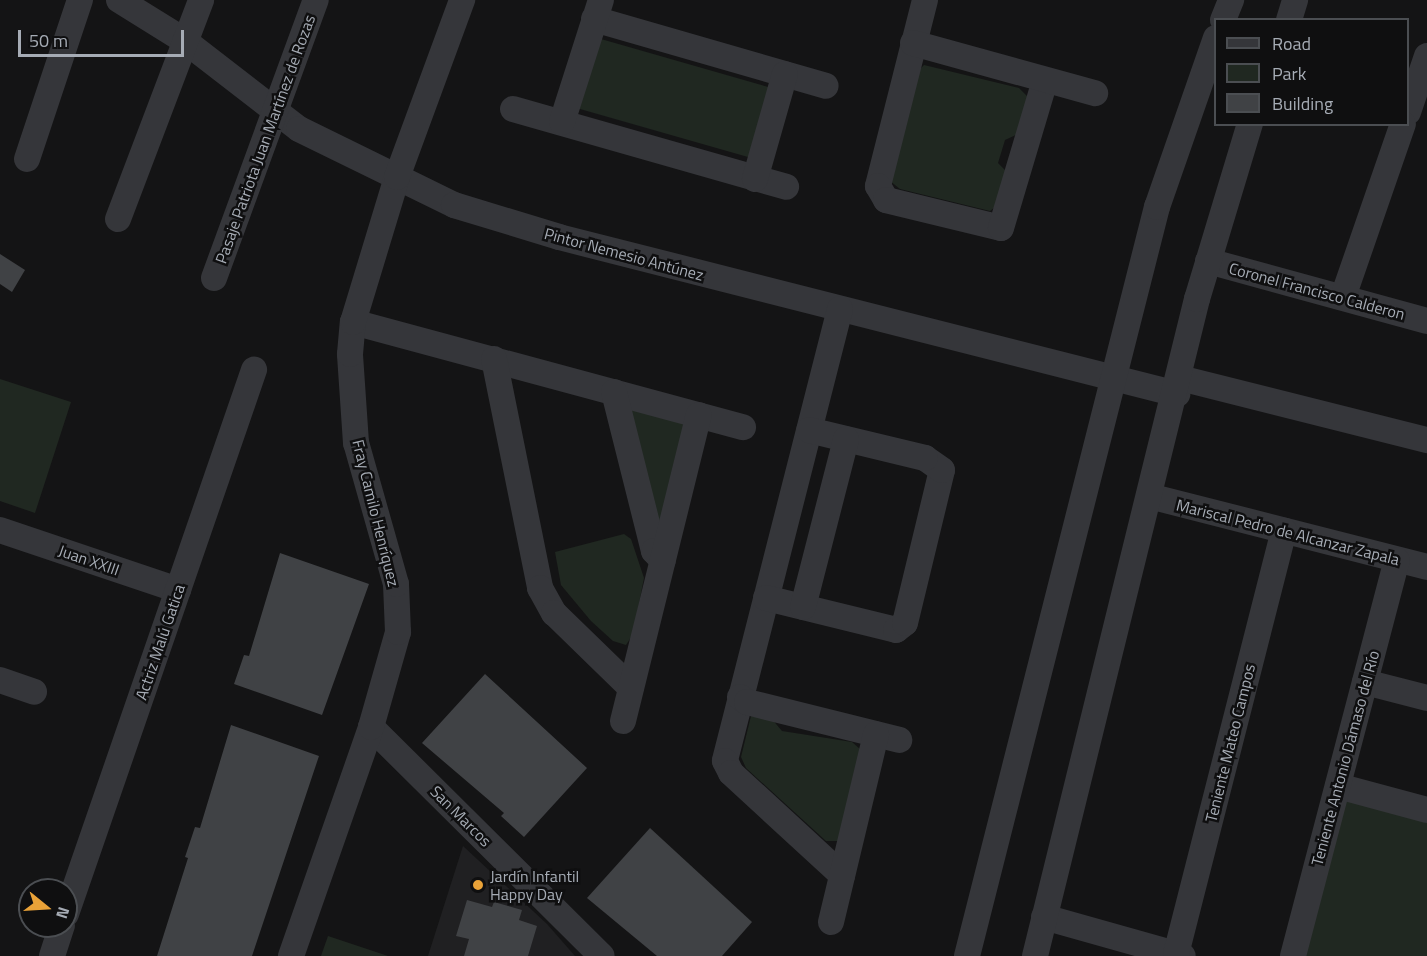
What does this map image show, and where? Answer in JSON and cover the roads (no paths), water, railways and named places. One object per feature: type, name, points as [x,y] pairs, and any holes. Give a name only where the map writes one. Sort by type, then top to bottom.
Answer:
[{"type":"street","points":[[27,159],[80,0]]},
{"type":"street","name":"Pintor Nemesio Antúnez","points":[[119,0],[185,41],[299,129],[454,205],[502,221],[1114,378],[1179,386],[1427,440]]},
{"type":"street","points":[[118,219],[201,0]]},
{"type":"street","name":"Pasaje Patriota Juan Martínez de Rozas","points":[[214,278],[316,0]]},
{"type":"street","name":"Fray Camilo Henríquez","points":[[291,956],[394,656],[399,608],[356,443],[350,354],[353,322],[397,177],[462,0]]},
{"type":"street","points":[[925,0],[878,186],[886,200],[1001,228],[1045,80]]},
{"type":"street","points":[[1224,18],[1231,0]]},
{"type":"street","points":[[1290,18],[1295,0]]},
{"type":"street","points":[[562,122],[598,9],[826,86]]},
{"type":"street","points":[[967,956],[1166,176],[1214,41]]},
{"type":"street","points":[[913,43],[1095,93]]},
{"type":"street","points":[[1409,106],[1427,56]]},
{"type":"street","points":[[755,179],[785,74]]},
{"type":"street","points":[[513,109],[786,187]]},
{"type":"street","points":[[1035,956],[1149,496],[1179,386],[1208,261],[1249,126]]},
{"type":"street","points":[[1343,297],[1402,126]]},
{"type":"street","name":"Coronel Francisco Calderon","points":[[1208,261],[1427,321]]},
{"type":"street","points":[[840,309],[725,761],[731,773],[842,875]]},
{"type":"street","points":[[353,322],[743,427]]},
{"type":"street","points":[[494,359],[540,588],[554,613],[631,688]]},
{"type":"street","name":"Actriz Malú Gatica","points":[[78,879],[254,370]]},
{"type":"street","points":[[614,392],[654,551],[663,561]]},
{"type":"street","points":[[623,721],[699,415]]},
{"type":"street","points":[[766,598],[896,630],[905,623],[942,470],[925,458],[809,430]]},
{"type":"street","points":[[803,607],[846,439]]},
{"type":"street","name":"Mariscal Pedro de Alcanzar Zapala","points":[[1149,496],[1427,567]]},
{"type":"street","name":"Juan XXIII","points":[[0,530],[178,590]]},
{"type":"street","name":"Teniente Mateo Campos","points":[[1180,955],[1284,531]]},
{"type":"street","name":"Teniente Antonio Dámaso del Río","points":[[1293,956],[1397,560]]},
{"type":"street","points":[[0,680],[34,692]]},
{"type":"street","points":[[1365,682],[1427,698]]},
{"type":"street","points":[[740,697],[747,702],[888,737],[842,875],[831,922]]},
{"type":"street","name":"San Marcos","points":[[371,727],[602,956]]},
{"type":"street","points":[[1338,786],[1427,810]]},
{"type":"street","points":[[1044,917],[1180,955]]},
{"type":"street","points":[[52,956],[58,938]]},
{"type":"place","name":"Jardín Infantil Happy Day","points":[[478,885]]}]
